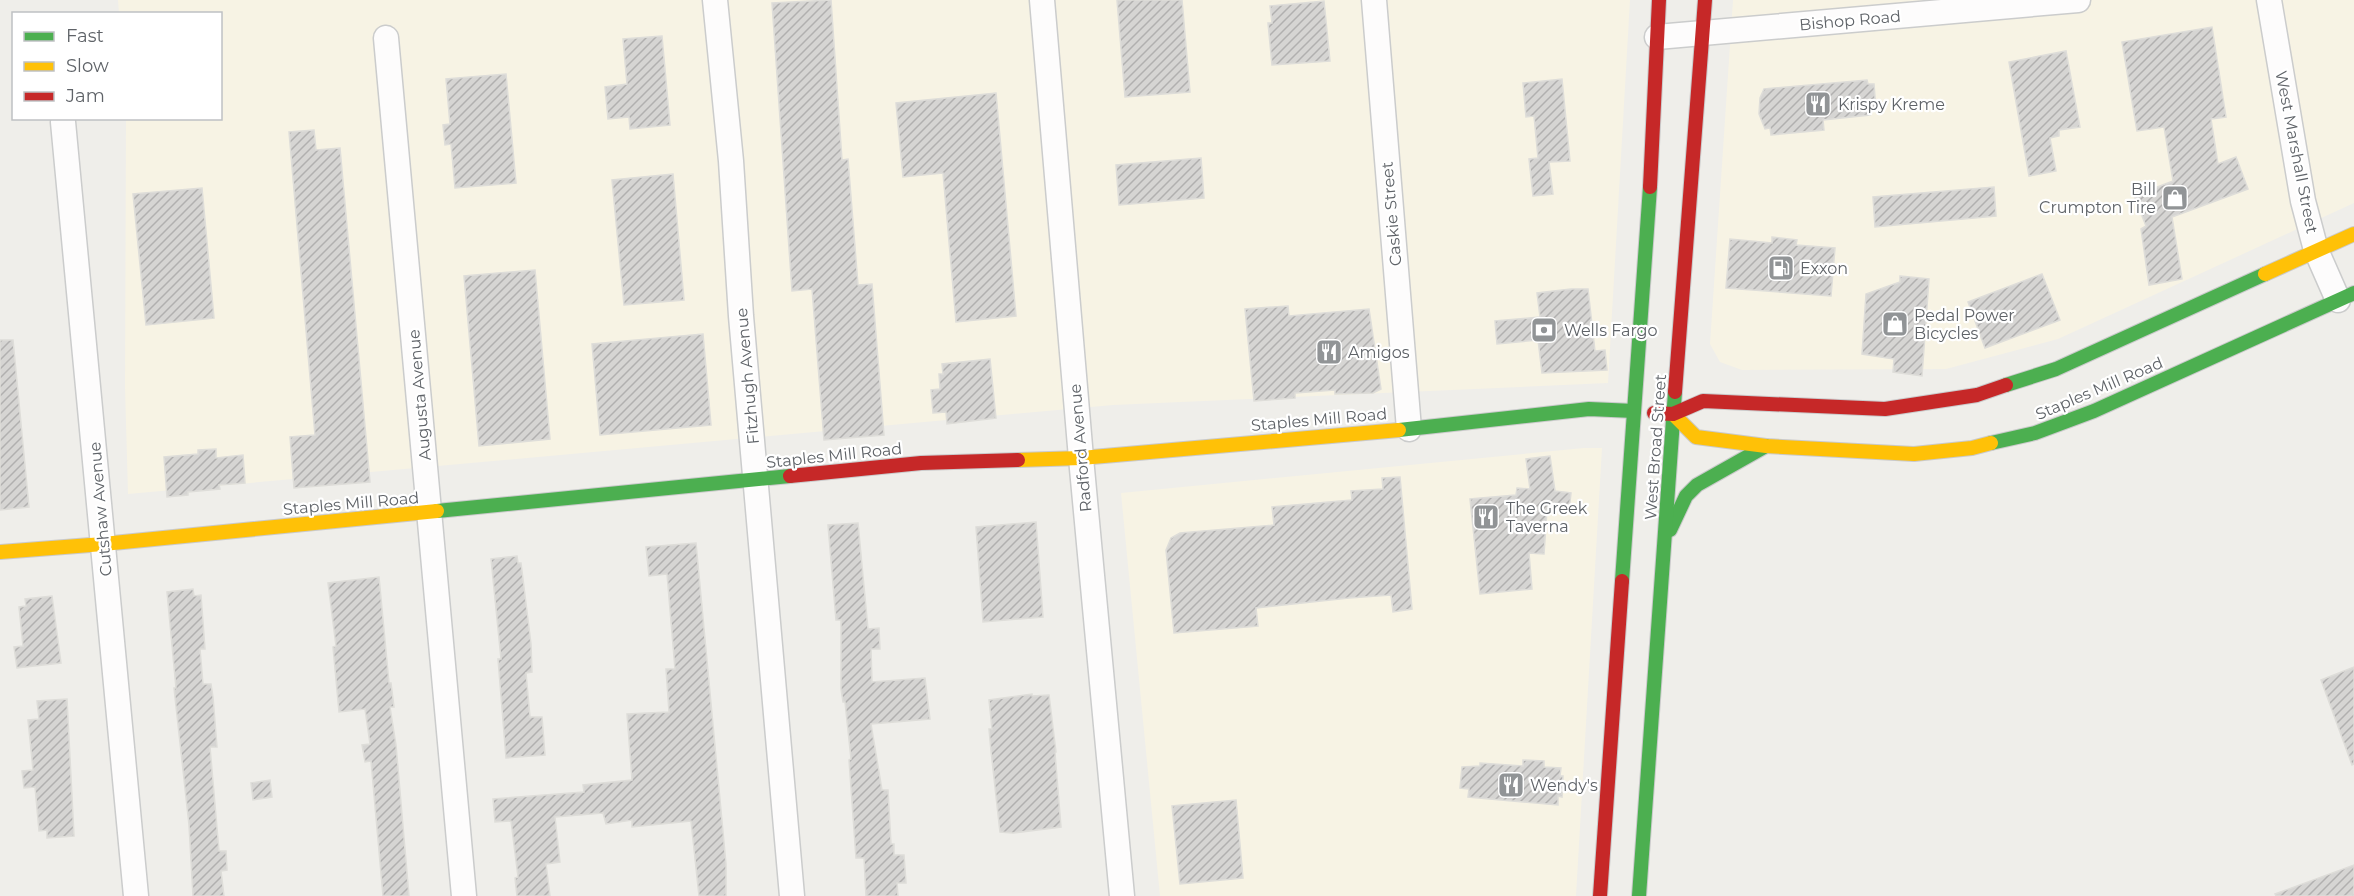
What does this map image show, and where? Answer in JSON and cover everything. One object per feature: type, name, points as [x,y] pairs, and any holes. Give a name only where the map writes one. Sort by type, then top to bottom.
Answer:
[{"type":"main road","name":"West Broad Street","points":[[1600,896],[1650,192],[1659,0]]},
{"type":"main road","name":"West Broad Street","points":[[1639,896],[1705,0]]},
{"type":"main road","name":"Staples Mill Road","points":[[0,552],[103,544],[921,463],[1081,458],[1409,429],[1588,410],[1673,414],[1703,401],[1874,409],[1914,406],[1977,394],[2056,369],[2354,234]]},
{"type":"main road","name":"Staples Mill Road","points":[[1673,414],[1696,437],[1766,446],[1885,454],[1914,454],[1972,448],[2017,438],[2094,411],[2346,296]]},
{"type":"main road","points":[[1664,543],[1686,496],[1697,485],[1766,446]]},
{"type":"street","name":"Fitzhugh Avenue","points":[[715,0],[731,161],[755,480],[792,896]]},
{"type":"street","name":"Radford Avenue","points":[[1042,0],[1081,458],[1122,896]]},
{"type":"street","name":"Caskie Street","points":[[1374,0],[1409,429]]},
{"type":"street","name":"Bishop Road","points":[[1657,37],[2078,0]]},
{"type":"street","name":"West Marshall Street","points":[[2269,0],[2303,201],[2316,250],[2346,296]]},
{"type":"street","name":"Augusta Avenue","points":[[386,38],[464,896]]},
{"type":"street","name":"Cutshaw Avenue","points":[[63,122],[136,896]]},
{"type":"shaded area","points":[[118,0],[1630,0],[1608,383],[1113,405],[128,494],[125,387],[126,120],[222,120],[222,12],[119,12]]},
{"type":"shaded area","points":[[1733,0],[2354,0],[2354,203],[2058,339],[1946,369],[1742,370],[1720,362],[1710,344]]},
{"type":"shaded area","points":[[1602,448],[1576,896],[1160,896],[1121,493]]},
{"type":"building","points":[[831,0],[842,160],[848,159],[858,285],[872,284],[884,435],[824,440],[812,289],[792,291],[772,3]]},
{"type":"building","points":[[1117,0],[1182,0],[1190,92],[1125,97]]},
{"type":"building","points":[[1324,1],[1330,61],[1272,65],[1268,23],[1272,23],[1270,6]]},
{"type":"building","points":[[2212,27],[2226,117],[2211,119],[2218,164],[2236,157],[2248,189],[2172,217],[2182,279],[2149,285],[2141,229],[2146,226],[2134,196],[2173,181],[2164,127],[2137,131],[2122,42]]},
{"type":"building","points":[[662,36],[670,125],[630,129],[629,117],[608,119],[605,87],[627,84],[623,39]]},
{"type":"building","points":[[2066,51],[2080,127],[2059,130],[2059,136],[2050,138],[2056,171],[2029,176],[2009,62]]},
{"type":"building","points":[[506,74],[516,183],[455,188],[451,144],[445,145],[443,125],[450,124],[446,79]]},
{"type":"building","points":[[1562,79],[1570,161],[1549,162],[1553,194],[1533,196],[1529,159],[1538,158],[1534,116],[1526,117],[1523,83]]},
{"type":"building","name":"Krispy Kreme","points":[[1867,80],[1868,84],[1874,84],[1876,110],[1870,110],[1870,115],[1823,120],[1824,130],[1771,135],[1770,128],[1765,129],[1759,114],[1760,98],[1764,89]]},
{"type":"building","points":[[996,93],[1016,316],[956,322],[943,173],[903,177],[896,103]]},
{"type":"building","points":[[314,130],[316,150],[340,148],[370,482],[294,488],[290,437],[315,435],[289,132]]},
{"type":"building","points":[[1201,158],[1204,198],[1119,205],[1116,165]]},
{"type":"building","points":[[673,174],[684,300],[624,305],[612,180]]},
{"type":"building","points":[[1994,187],[1996,216],[1875,227],[1873,197]]},
{"type":"building","points":[[202,188],[214,318],[146,325],[133,194]]},
{"type":"building","name":"Exxon","points":[[1772,237],[1797,240],[1796,245],[1835,248],[1831,296],[1726,288],[1730,239],[1772,243]]},
{"type":"building","points":[[535,270],[550,439],[479,446],[464,276]]},
{"type":"building","points":[[2042,274],[2060,320],[1985,348],[1968,302]]},
{"type":"building","name":"Pedal Power Bicycles","points":[[1900,276],[1929,279],[1922,376],[1893,372],[1894,359],[1862,354],[1866,294],[1900,282]]},
{"type":"building","name":"Wells Fargo","points":[[1588,289],[1595,351],[1605,350],[1607,370],[1542,373],[1538,340],[1497,344],[1495,321],[1540,317],[1537,293]]},
{"type":"building","points":[[1288,306],[1289,316],[1369,309],[1381,389],[1373,393],[1335,394],[1335,390],[1295,393],[1295,398],[1254,401],[1245,309]]},
{"type":"building","points":[[703,334],[711,425],[600,435],[592,344]]},
{"type":"building","points":[[0,340],[13,340],[29,507],[0,510]]},
{"type":"building","points":[[990,359],[996,418],[947,424],[946,412],[933,413],[931,390],[940,389],[939,374],[943,374],[942,364]]},
{"type":"building","points":[[216,449],[216,458],[243,455],[245,483],[219,485],[220,489],[188,492],[188,495],[167,497],[164,457],[198,454],[198,450]]},
{"type":"building","points":[[1550,456],[1555,491],[1571,493],[1569,511],[1547,510],[1544,554],[1529,553],[1532,589],[1480,594],[1470,499],[1516,495],[1517,488],[1530,489],[1526,459]]},
{"type":"building","points":[[1400,477],[1412,609],[1393,612],[1391,595],[1349,598],[1256,608],[1258,626],[1174,633],[1166,550],[1171,538],[1180,533],[1274,525],[1272,507],[1352,500],[1351,491],[1383,489],[1382,478]]},
{"type":"building","points":[[1036,522],[1043,617],[983,622],[976,527]]},
{"type":"building","points":[[858,523],[868,629],[879,628],[880,649],[871,649],[872,682],[925,678],[930,719],[871,724],[882,790],[888,790],[891,844],[894,844],[894,855],[904,855],[906,883],[897,883],[898,896],[866,896],[864,858],[856,858],[849,760],[851,759],[845,702],[843,702],[841,689],[841,620],[836,620],[828,525]]},
{"type":"building","points":[[696,543],[726,864],[726,896],[699,896],[691,821],[632,827],[632,820],[606,824],[603,813],[555,817],[560,862],[546,864],[550,896],[517,896],[515,878],[518,877],[511,821],[495,822],[493,799],[584,792],[583,785],[632,780],[627,714],[669,712],[666,669],[675,669],[667,574],[649,576],[646,547]]},
{"type":"building","points":[[517,556],[518,563],[521,563],[531,644],[532,672],[526,673],[530,717],[542,717],[545,755],[506,758],[498,659],[501,659],[491,559]]},
{"type":"building","points":[[379,577],[389,683],[391,683],[394,707],[390,707],[396,745],[409,896],[383,896],[371,761],[365,762],[362,745],[370,744],[365,709],[339,712],[333,647],[336,646],[328,583]]},
{"type":"building","points":[[193,589],[194,596],[201,595],[205,649],[200,649],[203,684],[211,684],[213,697],[217,747],[210,747],[219,851],[226,851],[227,870],[221,871],[224,896],[193,896],[189,825],[174,688],[176,688],[167,592]]},
{"type":"building","points":[[52,596],[61,663],[17,668],[14,647],[23,646],[19,607],[26,606],[25,599]]},
{"type":"building","points":[[2354,667],[2354,764],[2352,765],[2321,680]]},
{"type":"building","points":[[1032,694],[1032,696],[1049,695],[1056,752],[1061,827],[1013,833],[1000,832],[989,729],[992,729],[989,700]]},
{"type":"building","points":[[67,699],[74,836],[47,838],[47,830],[39,831],[35,787],[24,788],[22,771],[33,770],[28,720],[39,719],[37,701]]},
{"type":"building","name":"Wendy's","points":[[1523,760],[1544,761],[1544,767],[1561,768],[1562,797],[1558,796],[1558,805],[1468,797],[1469,789],[1460,788],[1462,767],[1480,766],[1480,763],[1523,766]]},
{"type":"building","points":[[270,780],[272,797],[253,800],[251,783]]},
{"type":"building","points":[[1236,800],[1243,878],[1180,884],[1172,806]]},
{"type":"building","points":[[2354,865],[2354,896],[2276,896],[2275,894]]},
{"type":"traffic: fast","points":[[1622,581],[1650,187]]},
{"type":"traffic: fast","points":[[2006,385],[2056,369],[2265,274]]},
{"type":"traffic: fast","points":[[1991,443],[2035,433],[2094,411],[2354,293]]},
{"type":"traffic: fast","points":[[1639,896],[1675,392]]},
{"type":"traffic: fast","points":[[1399,430],[1589,409],[1634,411]]},
{"type":"traffic: fast","points":[[1670,530],[1686,496],[1697,485],[1766,446]]},
{"type":"traffic: fast","points":[[437,511],[790,476]]},
{"type":"traffic: slow","points":[[2265,274],[2354,234]]},
{"type":"traffic: slow","points":[[1673,414],[1696,437],[1766,446],[1914,454],[1972,448],[1991,443]]},
{"type":"traffic: slow","points":[[1018,460],[1081,458],[1399,430]]},
{"type":"traffic: slow","points":[[0,552],[437,511]]},
{"type":"traffic: jam","points":[[1650,187],[1659,0]]},
{"type":"traffic: jam","points":[[1675,392],[1705,0]]},
{"type":"traffic: jam","points":[[1654,413],[1673,414],[1703,401],[1885,409],[1977,395],[2006,385]]},
{"type":"traffic: jam","points":[[790,476],[921,463],[1018,460]]},
{"type":"traffic: jam","points":[[1600,896],[1622,581]]},
{"type":"place","name":"Krispy Kreme","points":[[1818,104]]},
{"type":"place","name":"Bill Crumpton Tire","points":[[2175,198]]},
{"type":"place","name":"Exxon","points":[[1781,268]]},
{"type":"place","name":"Pedal Power Bicycles","points":[[1895,324]]},
{"type":"place","name":"Wells Fargo","points":[[1544,330]]},
{"type":"place","name":"Amigos","points":[[1329,352]]},
{"type":"place","name":"The Greek Taverna","points":[[1486,517]]},
{"type":"place","name":"Wendy's","points":[[1511,785]]}]
